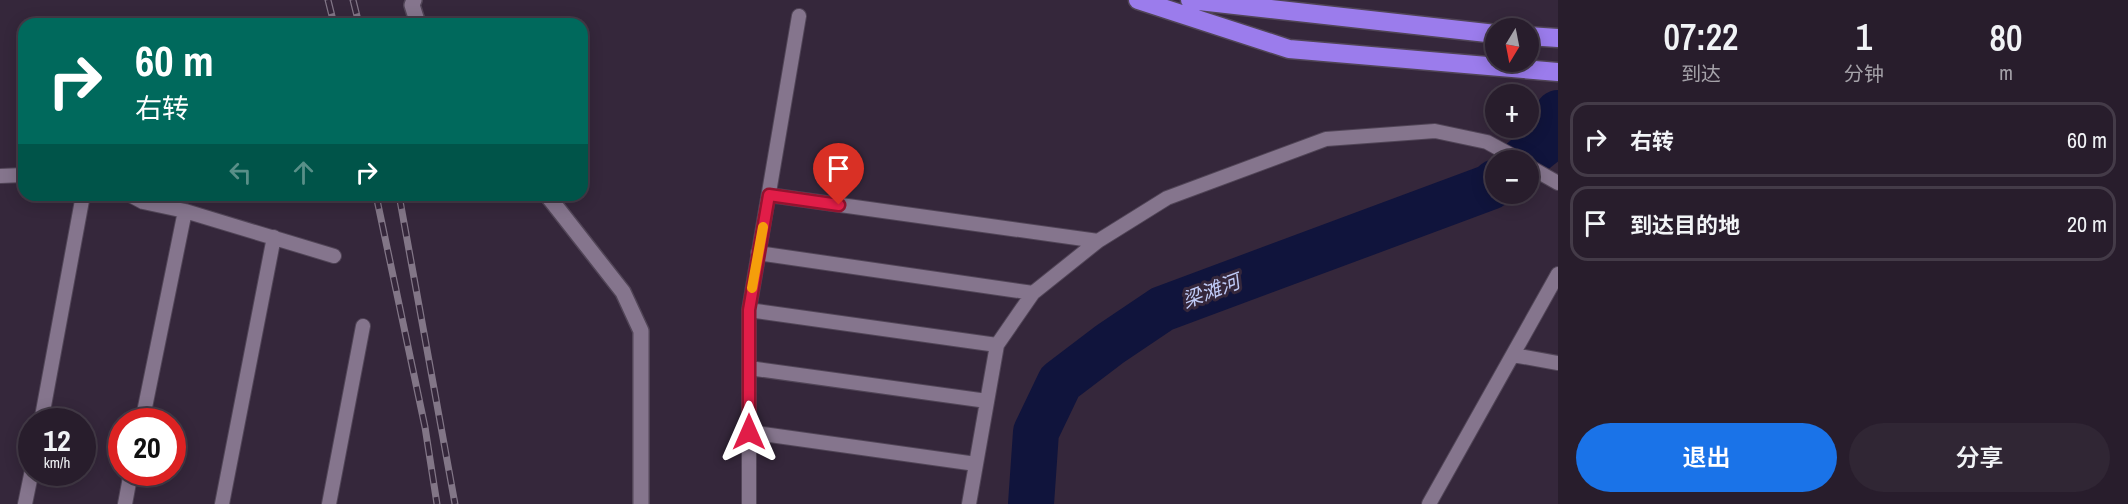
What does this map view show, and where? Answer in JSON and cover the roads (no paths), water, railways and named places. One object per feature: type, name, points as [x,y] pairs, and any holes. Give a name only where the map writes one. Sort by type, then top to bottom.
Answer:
[{"type":"highway","points":[[1138,0],[1289,49],[1495,69],[1558,72]]},
{"type":"highway","points":[[1190,0],[1485,33]]},
{"type":"highway","points":[[1539,37],[1558,38]]},
{"type":"street","points":[[414,0],[412,5],[416,18]]},
{"type":"street","points":[[552,201],[623,292],[641,331],[640,504]]},
{"type":"lane","points":[[749,504],[749,310],[799,16]]},
{"type":"lane","points":[[969,504],[997,345],[1033,293],[1098,241],[1167,198],[1326,139],[1435,131],[1487,142],[1502,150]]},
{"type":"lane","points":[[1539,172],[1558,183]]},
{"type":"lane","points":[[0,176],[18,175]]},
{"type":"lane","points":[[769,195],[1098,241]]},
{"type":"lane","points":[[43,408],[82,201]]},
{"type":"lane","points":[[141,201],[185,210],[334,256]]},
{"type":"lane","points":[[145,408],[185,210]]},
{"type":"lane","points":[[222,504],[274,237]]},
{"type":"lane","points":[[758,254],[1033,293]]},
{"type":"lane","points":[[1430,504],[1558,274]]},
{"type":"lane","points":[[749,310],[997,345]]},
{"type":"lane","points":[[329,504],[363,326]]},
{"type":"lane","points":[[1513,355],[1558,363]]},
{"type":"lane","points":[[749,368],[987,401]]},
{"type":"lane","points":[[749,432],[976,464]]},
{"type":"lane","points":[[25,504],[29,486]]},
{"type":"lane","points":[[125,504],[128,486]]},
{"type":"waterway","name":"梁滩河","points":[[1536,150],[1543,144],[1558,113]]},
{"type":"waterway","name":"梁滩河","points":[[1031,504],[1036,432],[1060,382],[1110,344],[1162,309],[1485,189]]},
{"type":"railway","points":[[328,0],[332,18]]},
{"type":"railway","points":[[353,0],[358,18]]},
{"type":"railway","points":[[377,201],[425,427],[437,504]]},
{"type":"railway","points":[[400,201],[455,504]]}]
